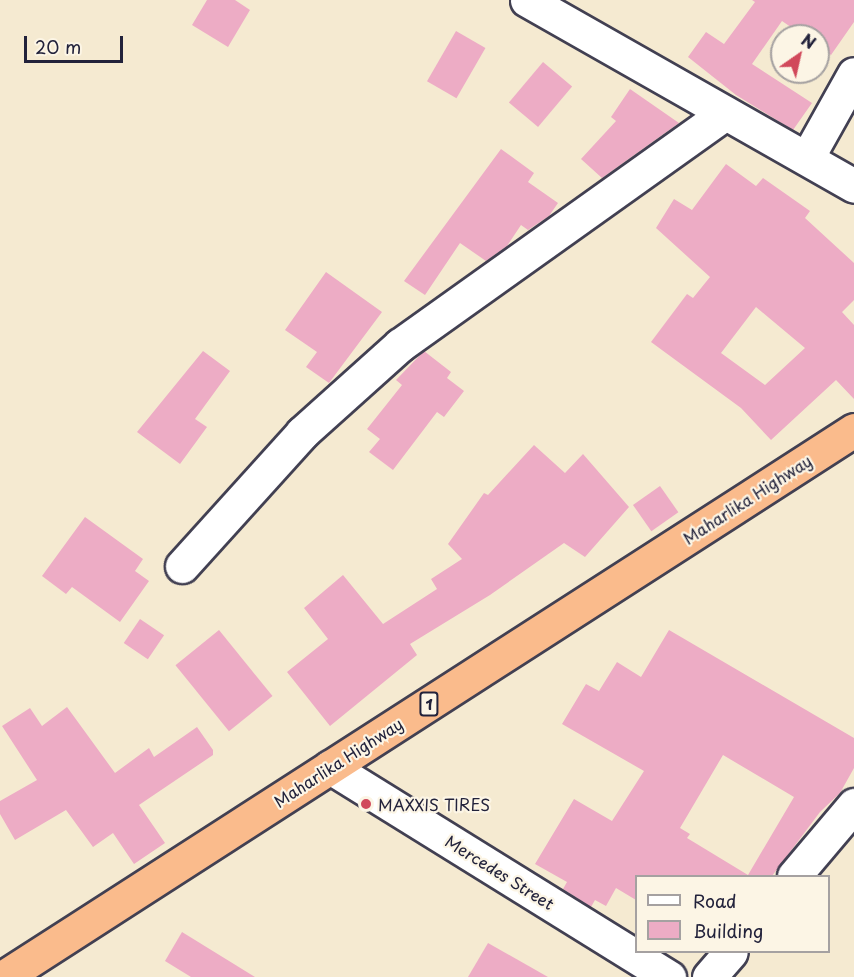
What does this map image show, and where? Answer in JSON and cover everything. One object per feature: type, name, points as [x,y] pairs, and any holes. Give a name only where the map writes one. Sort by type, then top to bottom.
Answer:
[{"type":"highway","name":"Maharlika Highway","points":[[4,977],[854,430]]},
{"type":"street","points":[[527,0],[854,186]]},
{"type":"street","points":[[807,158],[854,74]]},
{"type":"street","points":[[182,566],[302,433],[400,345],[725,113]]},
{"type":"street","name":"Mercedes Street","points":[[330,767],[669,977]]},
{"type":"street","points":[[795,875],[854,805]]},
{"type":"street","points":[[709,977],[729,953]]},
{"type":"building","points":[[207,0],[235,0],[250,10],[228,47],[192,25]]},
{"type":"building","points":[[752,0],[854,0],[854,22],[831,55],[830,24],[786,24],[782,21],[780,24],[770,24],[770,38],[752,64],[770,76],[770,84],[783,84],[812,103],[793,130],[736,95],[688,57],[706,32],[724,44],[755,2]]},
{"type":"building","points":[[456,31],[485,48],[456,98],[427,81]]},
{"type":"building","points":[[543,62],[572,86],[538,127],[509,103]]},
{"type":"building","points":[[630,89],[679,123],[602,178],[581,159],[616,121],[611,117]]},
{"type":"building","points":[[501,149],[534,173],[528,182],[558,203],[549,216],[528,230],[521,225],[507,246],[486,261],[460,243],[425,295],[404,281]]},
{"type":"building","points":[[726,164],[756,186],[763,178],[810,211],[805,218],[854,263],[854,300],[842,312],[854,325],[854,399],[836,380],[771,440],[741,408],[651,342],[687,294],[693,298],[710,277],[656,228],[674,199],[692,210]],"holes":[[[756,307],[805,348],[765,385],[721,353]]]},
{"type":"building","points":[[326,272],[382,312],[329,383],[306,367],[317,352],[285,330]]},
{"type":"building","points":[[203,351],[230,371],[195,419],[207,427],[180,464],[137,432]]},
{"type":"building","points":[[424,351],[451,372],[447,378],[464,391],[444,417],[437,412],[393,470],[369,452],[380,439],[367,429],[402,385],[396,380]]},
{"type":"building","points":[[534,445],[565,473],[583,454],[629,507],[585,557],[564,543],[490,595],[410,644],[417,655],[330,726],[287,672],[328,639],[304,608],[343,575],[383,624],[437,589],[431,579],[462,559],[448,544],[484,493],[488,495]]},
{"type":"building","points":[[660,486],[678,512],[651,531],[633,505]]},
{"type":"building","points":[[85,517],[143,559],[135,571],[149,581],[120,622],[72,587],[66,594],[42,576]]},
{"type":"building","points":[[140,619],[164,635],[148,659],[124,643]]},
{"type":"building","points":[[219,630],[272,696],[229,731],[175,665]]},
{"type":"building","points":[[669,630],[854,738],[854,768],[840,793],[820,812],[773,875],[748,875],[635,875],[635,899],[616,888],[606,906],[595,900],[591,907],[563,889],[567,882],[535,864],[574,799],[612,821],[644,771],[562,724],[586,684],[599,691],[617,662],[641,677]],"holes":[[[723,755],[794,797],[748,875],[687,838],[690,834],[680,828]]]},
{"type":"building","points":[[67,707],[115,773],[149,748],[154,757],[197,727],[213,750],[213,755],[139,805],[165,843],[134,864],[113,833],[93,847],[66,810],[15,840],[0,814],[0,801],[37,780],[2,726],[30,708],[42,726]]},
{"type":"building","points":[[182,932],[255,977],[191,977],[165,961]]},
{"type":"building","points":[[488,943],[548,977],[468,977]]},
{"type":"place","name":"MAXXIS TIRES","points":[[366,804]]}]
